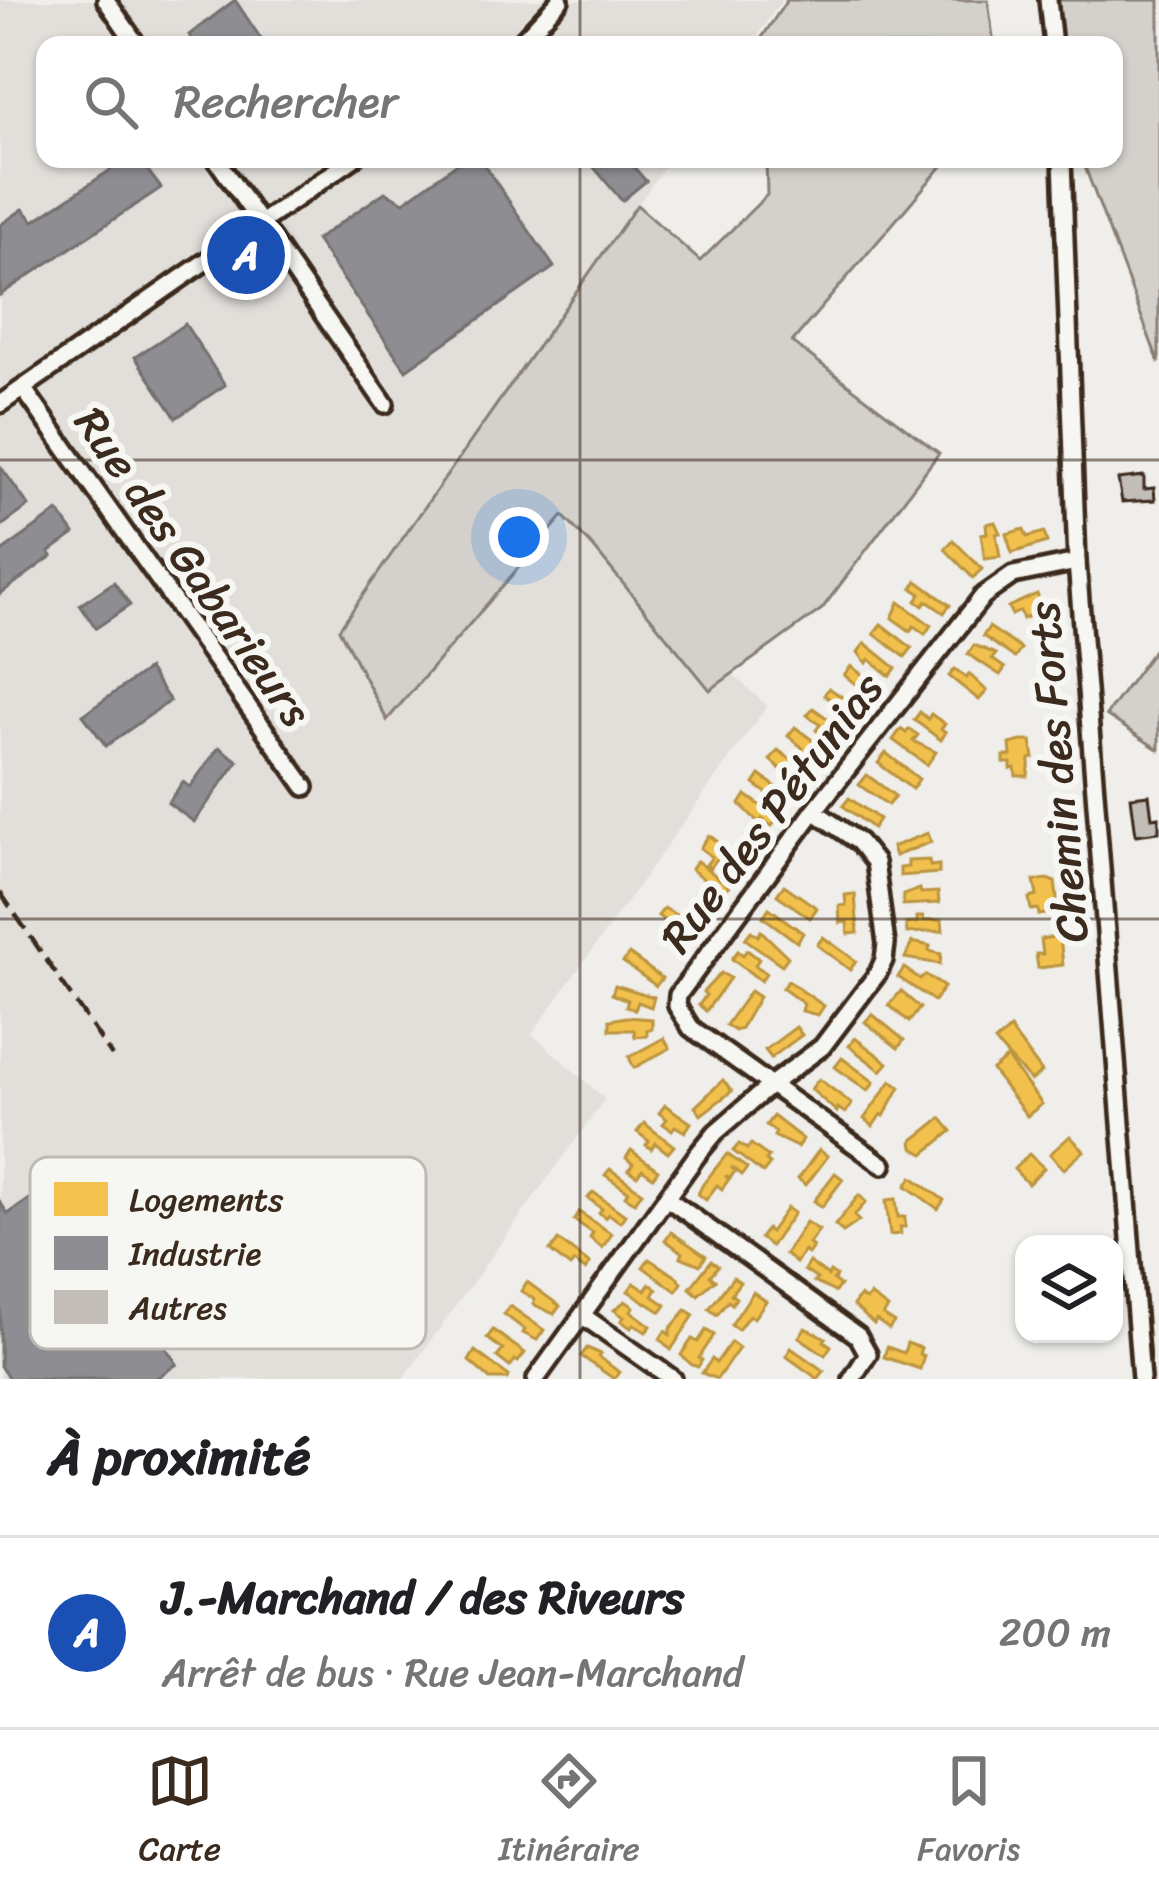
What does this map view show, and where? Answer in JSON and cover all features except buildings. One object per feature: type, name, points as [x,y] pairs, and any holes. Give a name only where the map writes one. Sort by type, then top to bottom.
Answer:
[{"type":"street","points":[[106,0],[131,36]]},
{"type":"street","points":[[526,36],[560,0]]},
{"type":"street","points":[[1048,0],[1052,36]]},
{"type":"street","points":[[222,168],[385,404]]},
{"type":"street","points":[[0,404],[340,168]]},
{"type":"street","name":"Chemin des Forts","points":[[1062,168],[1077,562],[1141,1379]]},
{"type":"street","name":"Rue des Gabarieurs","points":[[23,388],[305,787]]},
{"type":"street","name":"Rue des Pétunias","points":[[883,1165],[691,1028],[677,1006],[678,995],[982,596],[1013,575],[1077,562]]},
{"type":"street","points":[[536,1379],[716,1132],[822,1048],[878,974],[886,944],[879,874],[869,851],[814,811]]},
{"type":"street","points":[[668,1199],[858,1336],[868,1354],[852,1379]]},
{"type":"street","points":[[583,1316],[673,1379]]},
{"type":"shaded area","points":[[0,0],[782,0],[757,36],[36,36],[36,168],[664,168],[339,629],[387,719],[563,516],[767,706],[532,1034],[605,1099],[426,1347],[426,1157],[30,1157],[30,1349],[425,1349],[403,1379],[0,1379]]},
{"type":"shaded area","points":[[787,0],[988,0],[993,36],[763,36]]},
{"type":"shaded area","points":[[1055,0],[1159,0],[1159,363],[1085,168],[1123,168],[1123,36],[1059,36]]},
{"type":"shaded area","points":[[766,168],[940,168],[792,342],[939,453],[822,609],[710,690],[563,516],[387,720],[339,629],[637,205],[700,261],[767,195]]},
{"type":"shaded area","points":[[1159,643],[1159,750],[1106,715]]},
{"type":"railway","points":[[0,892],[112,1056]]},
{"type":"place","name":"J.-Marchand / des Riveurs","points":[[246,255]]}]
